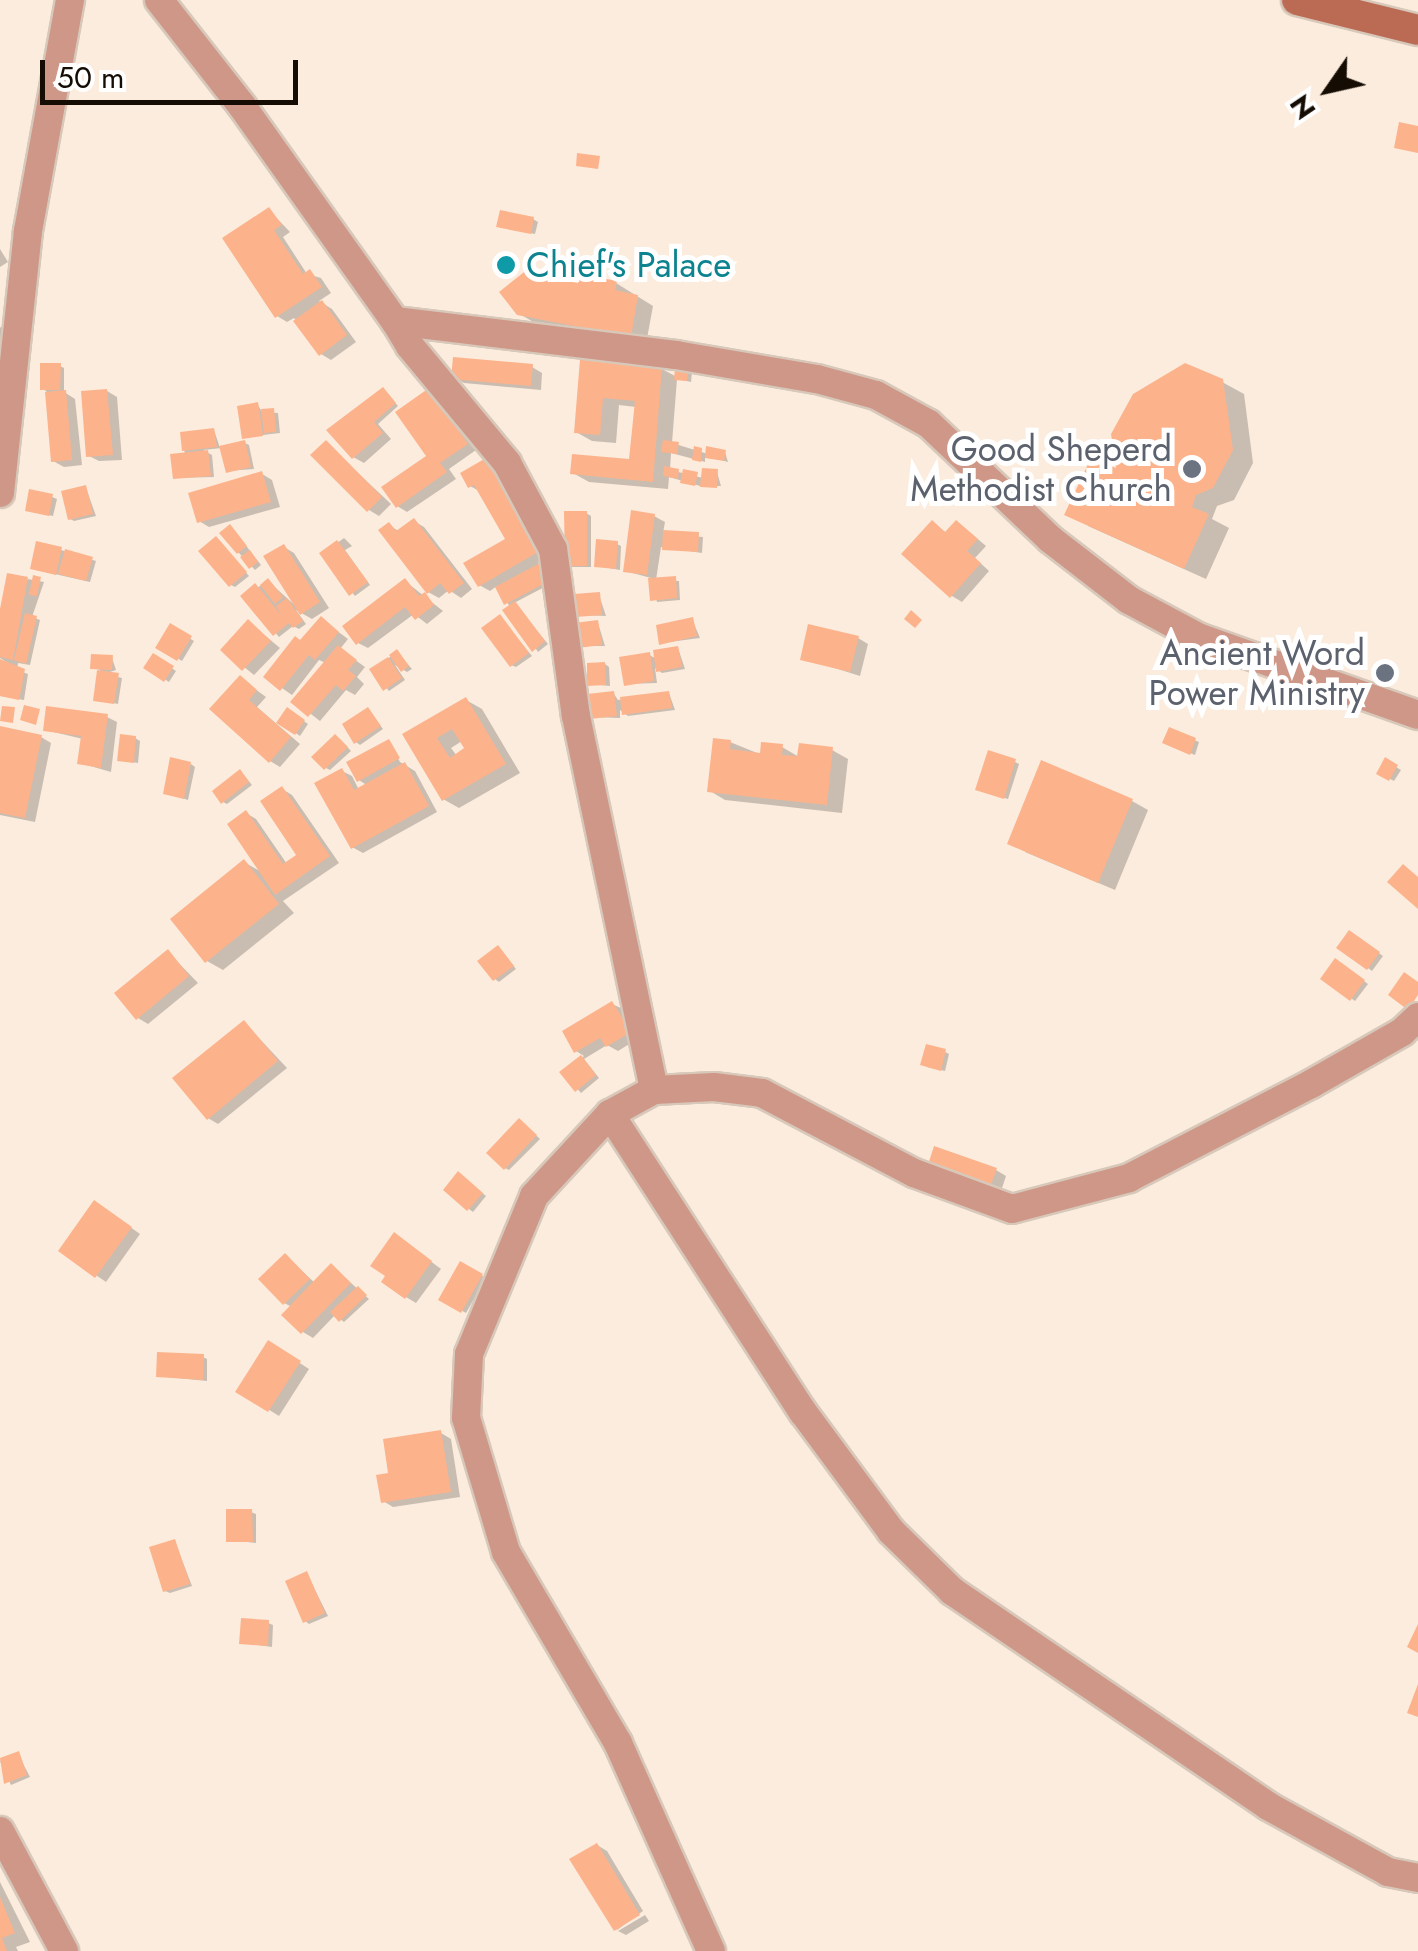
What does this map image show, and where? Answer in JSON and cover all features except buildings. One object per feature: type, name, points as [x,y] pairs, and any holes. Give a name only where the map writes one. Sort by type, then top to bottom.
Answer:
[{"type":"street","points":[[0,494],[28,232],[70,0]]},
{"type":"street","points":[[159,0],[242,106],[410,346],[507,463],[553,549],[560,616],[595,820],[654,1090]]},
{"type":"street","points":[[1297,0],[1418,30]]},
{"type":"street","points":[[395,321],[638,349],[817,379],[876,395],[929,424],[1050,538],[1129,600],[1198,637],[1418,715]]},
{"type":"street","points":[[712,1951],[618,1743],[506,1552],[466,1418],[470,1354],[534,1196],[610,1114],[654,1090],[714,1087],[762,1092],[914,1172],[1012,1210],[1129,1178],[1311,1084],[1402,1032],[1418,1017]]},
{"type":"street","points":[[610,1114],[804,1412],[891,1531],[952,1591],[1268,1806],[1388,1872],[1418,1878]]},
{"type":"street","points":[[0,1830],[64,1951]]},
{"type":"place","name":"Chief's Palace","points":[[506,265]]},
{"type":"place","name":"Good Sheperd Methodist Church","points":[[1192,469]]},
{"type":"place","name":"Ancient Word Power Ministry","points":[[1385,673]]}]
